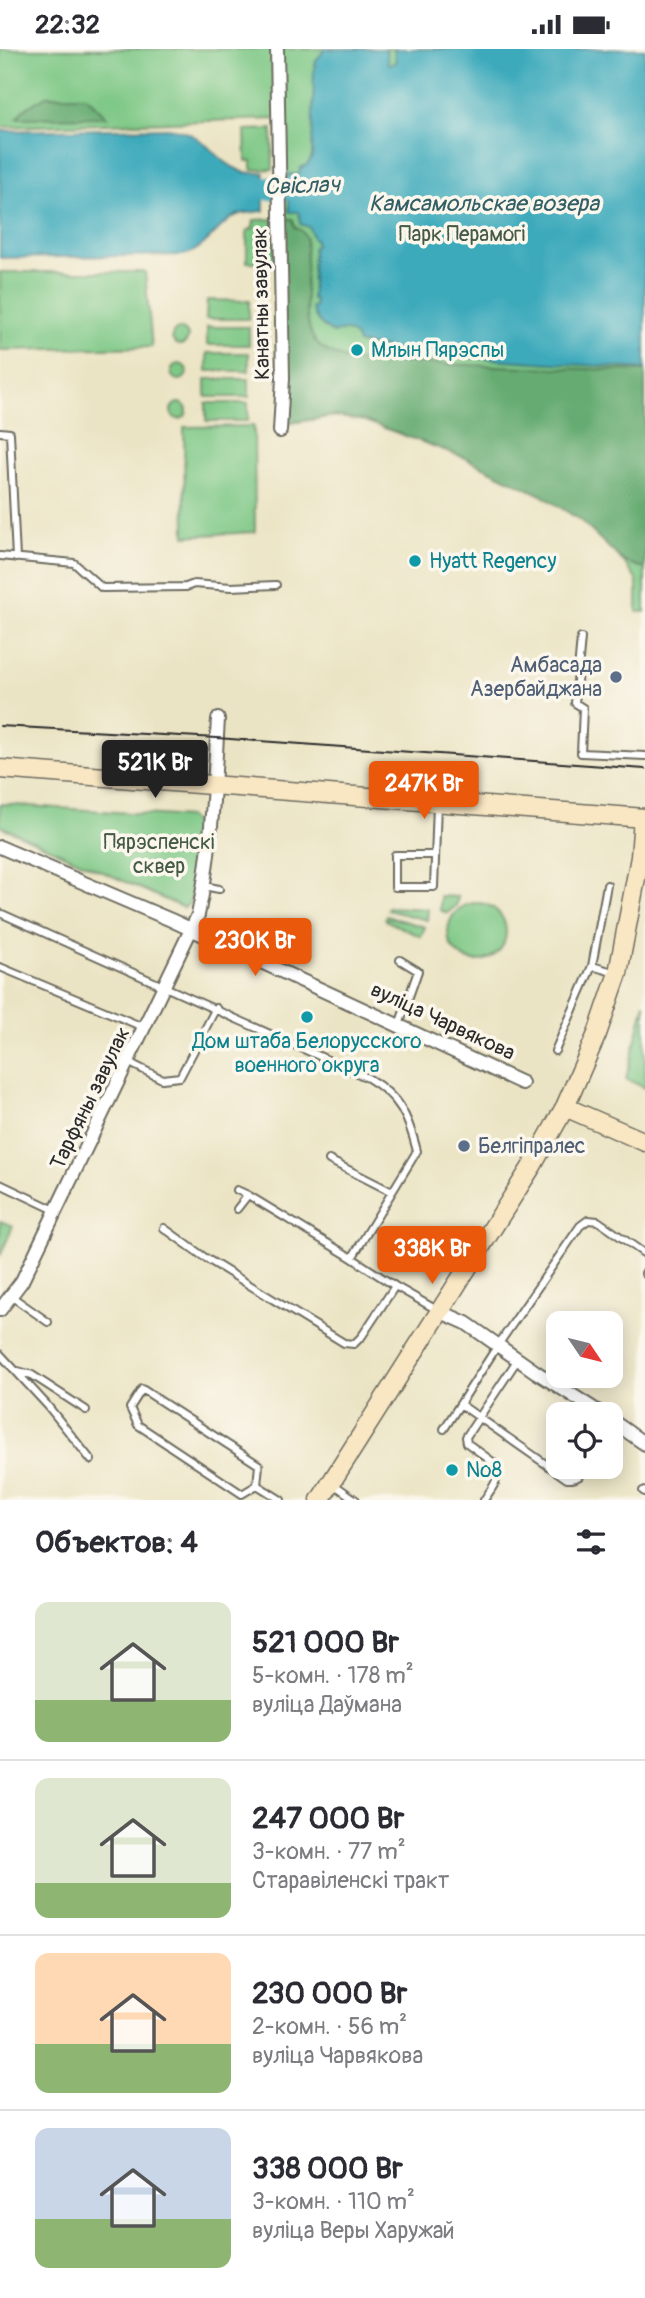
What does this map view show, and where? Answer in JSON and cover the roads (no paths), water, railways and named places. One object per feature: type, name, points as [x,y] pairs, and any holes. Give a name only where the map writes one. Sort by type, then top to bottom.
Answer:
[{"type":"main road","points":[[0,769],[644,818],[640,857],[618,973],[597,1034],[565,1107],[532,1166],[320,1500]]},
{"type":"main road","points":[[565,1107],[645,1142]]},
{"type":"street","name":"Канатны завулак","points":[[277,49],[283,379],[279,431]]},
{"type":"street","name":"Тарфяны завулак","points":[[0,1310],[22,1281],[198,915],[216,786],[218,719]]},
{"type":"street","name":"вуліца Чарвякова","points":[[0,847],[192,931],[522,1083]]},
{"type":"street","points":[[439,1311],[466,1323],[583,1402]]},
{"type":"street","points":[[623,1431],[645,1444]]},
{"type":"lane","points":[[0,432],[10,433],[16,558]]},
{"type":"lane","points":[[0,556],[74,563],[102,588],[186,587],[194,584],[231,587],[276,585]]},
{"type":"lane","points":[[581,638],[575,703],[583,708],[582,753],[645,756]]},
{"type":"lane","points":[[434,855],[395,855],[395,887],[434,887],[437,802]]},
{"type":"lane","points":[[555,1051],[592,966],[607,885]]},
{"type":"lane","points":[[204,886],[219,888]]},
{"type":"lane","points":[[0,913],[216,1008],[385,1088],[409,1120],[417,1151],[352,1258]]},
{"type":"lane","points":[[398,1025],[418,971],[400,960]]},
{"type":"lane","points":[[592,966],[618,973]]},
{"type":"lane","points":[[0,967],[145,1028]]},
{"type":"lane","points":[[128,1062],[162,1079],[180,1077],[216,1008]]},
{"type":"lane","points":[[329,1160],[392,1192]]},
{"type":"lane","points":[[0,1184],[57,1211]]},
{"type":"lane","points":[[237,1190],[439,1311]]},
{"type":"lane","points":[[237,1209],[248,1195]]},
{"type":"lane","points":[[444,1429],[580,1226],[588,1220],[598,1221],[645,1254]]},
{"type":"lane","points":[[164,1229],[204,1257],[344,1343],[354,1344],[362,1336],[395,1286]]},
{"type":"lane","points":[[11,1296],[48,1322]]},
{"type":"lane","points":[[0,1353],[91,1460]]},
{"type":"lane","points":[[484,1500],[499,1474],[497,1465],[467,1443],[466,1437],[518,1359]]},
{"type":"lane","points":[[16,1370],[32,1375],[86,1409]]},
{"type":"lane","points":[[142,1389],[259,1465],[257,1485],[242,1494],[138,1425],[130,1408],[142,1389]]},
{"type":"lane","points":[[460,1403],[546,1464]]},
{"type":"lane","points":[[331,1482],[356,1500]]},
{"type":"lane","points":[[257,1485],[281,1500]]},
{"type":"water","name":"Камсамольскае возера","points":[[325,49],[386,49],[388,64],[396,63],[394,49],[645,49],[645,369],[427,355],[358,343],[348,332],[333,333],[322,325],[312,307],[315,307],[315,299],[312,299],[315,239],[309,227],[300,224],[299,212],[289,212],[289,174],[299,174],[300,168],[307,165],[312,157],[314,70],[316,61]]},
{"type":"water","points":[[168,128],[192,135],[222,160],[241,171],[264,173],[264,211],[237,215],[199,248],[183,255],[0,258],[0,131]]},
{"type":"waterway","name":"Свіслач","points":[[235,189],[320,188]]},
{"type":"tram line","points":[[0,726],[217,738],[645,769]]},
{"type":"place","name":"Млын Пярэспы","points":[[357,350]]},
{"type":"place","name":"Hyatt Regency","points":[[415,561]]},
{"type":"place","name":"Амбасада Азербайджана","points":[[616,677]]},
{"type":"place","name":"Дом штаба Белорусского военного округа","points":[[307,1017]]},
{"type":"place","name":"Белгіпралес","points":[[464,1146]]},
{"type":"place","name":"№8","points":[[452,1470]]},
{"type":"park label","name":"Парк Перамогі","points":[[462,234]]},
{"type":"park label","name":"Пярэспенскі сквер","points":[[159,854]]}]
